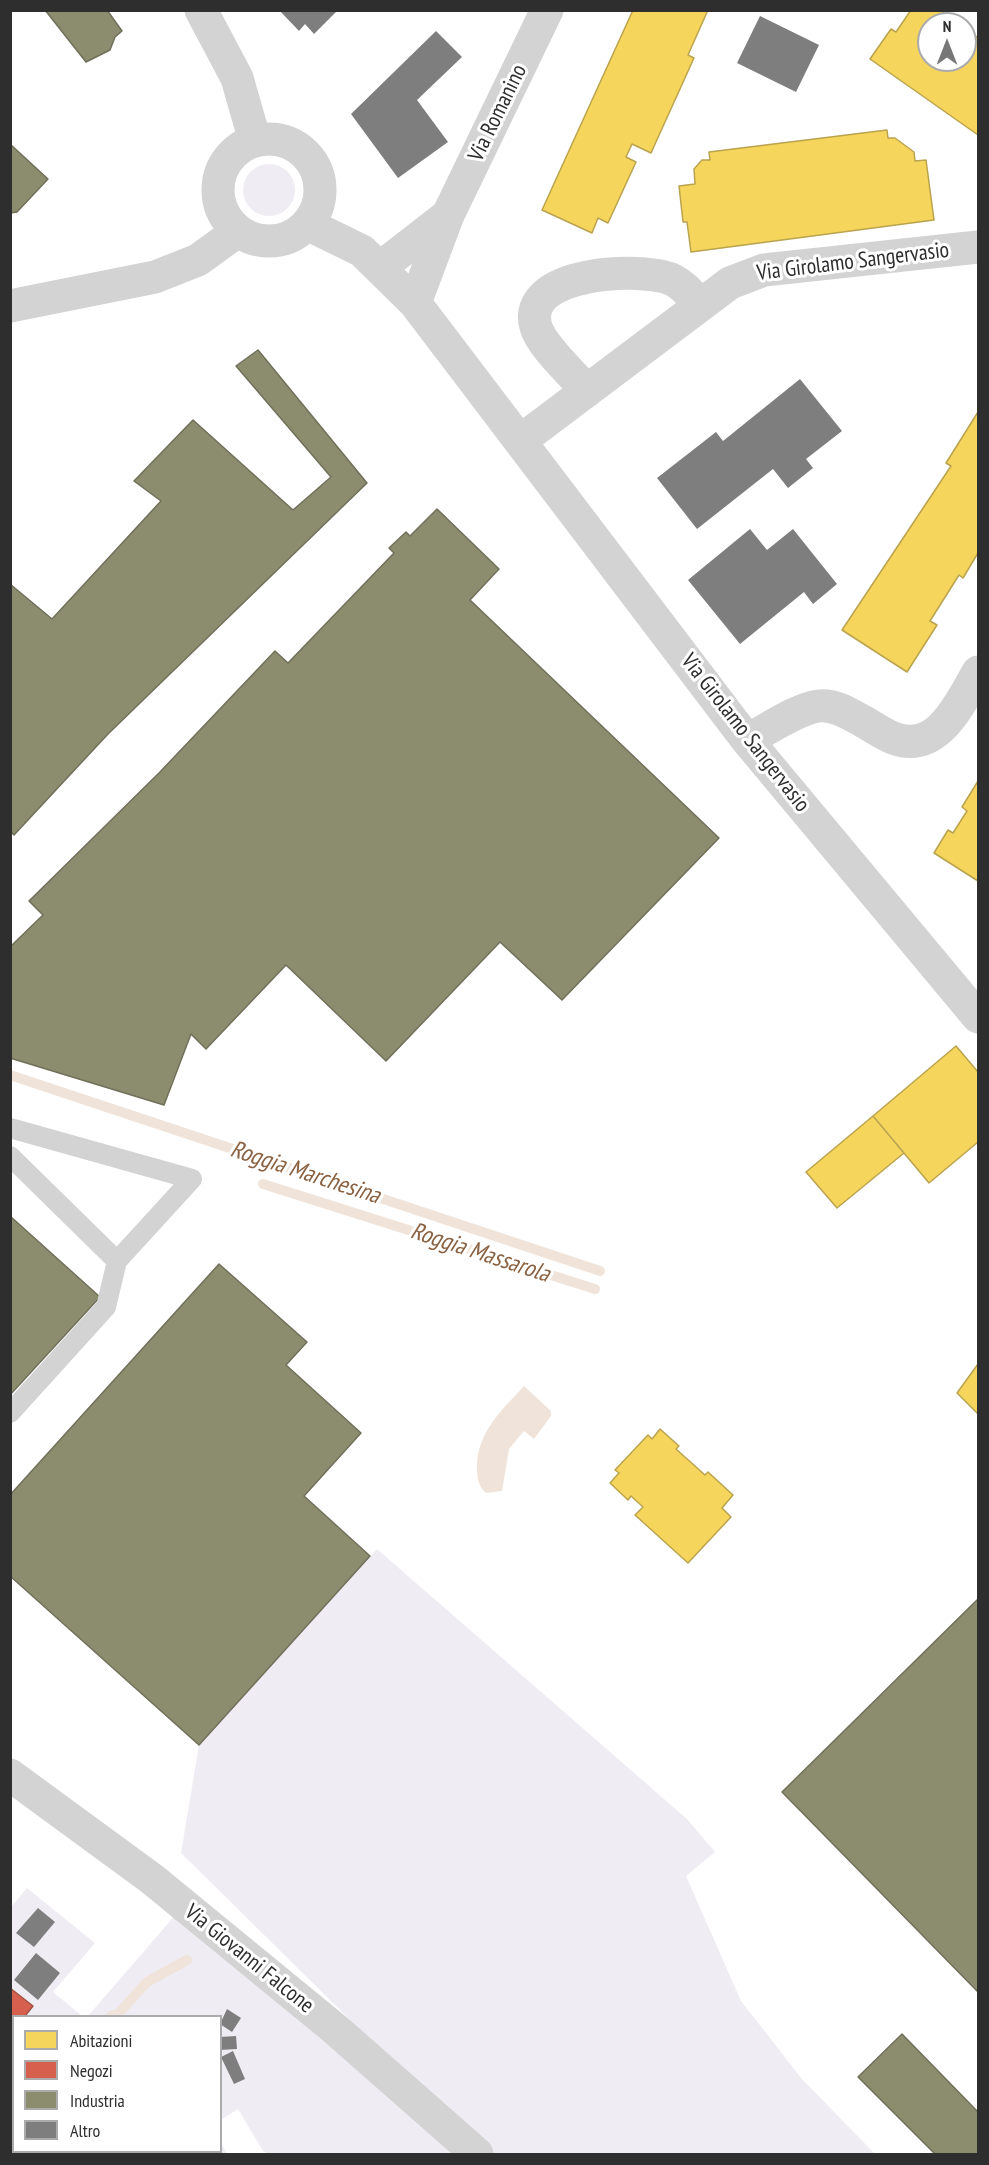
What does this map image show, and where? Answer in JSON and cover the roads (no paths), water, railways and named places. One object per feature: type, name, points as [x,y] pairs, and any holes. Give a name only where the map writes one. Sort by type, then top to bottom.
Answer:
[{"type":"street","points":[[201,10],[237,78],[255,141]]},
{"type":"street","name":"Via Romanino","points":[[415,303],[448,214],[547,10]]},
{"type":"street","points":[[273,139],[291,144],[312,163],[319,180],[319,199],[307,224],[295,234],[267,241],[251,238],[238,231],[224,214],[220,203],[219,181],[222,170],[235,152],[255,141],[273,139]]},
{"type":"street","name":"Via Romanino","points":[[381,267],[448,214]]},
{"type":"street","name":"Via Girolamo Sangervasio","points":[[307,224],[346,242],[381,267],[415,303],[747,740],[978,1017]]},
{"type":"street","points":[[10,306],[155,277],[198,260],[238,231]]},
{"type":"street","name":"Via Girolamo Sangervasio","points":[[520,441],[730,283],[764,270],[978,247]]},
{"type":"street","points":[[587,391],[542,338],[536,326],[535,313],[538,301],[548,290],[584,278],[657,275],[684,287],[700,305]]},
{"type":"street","points":[[747,740],[818,706],[832,706],[846,711],[893,738],[909,741],[925,739],[939,732],[950,720],[978,672]]},
{"type":"street","name":"Via Giovanni Falcone","points":[[10,1775],[170,1894],[335,2029],[477,2154]]},
{"type":"lane","points":[[10,1128],[192,1179],[117,1261],[106,1307],[10,1413]]},
{"type":"lane","points":[[10,1156],[117,1261]]},
{"type":"waterway","name":"Roggia Marchesina","points":[[10,1075],[600,1271]]},
{"type":"waterway","name":"Roggia Massarola","points":[[263,1184],[595,1289]]},
{"type":"waterway","points":[[114,2015],[147,1982],[187,1960]]}]
